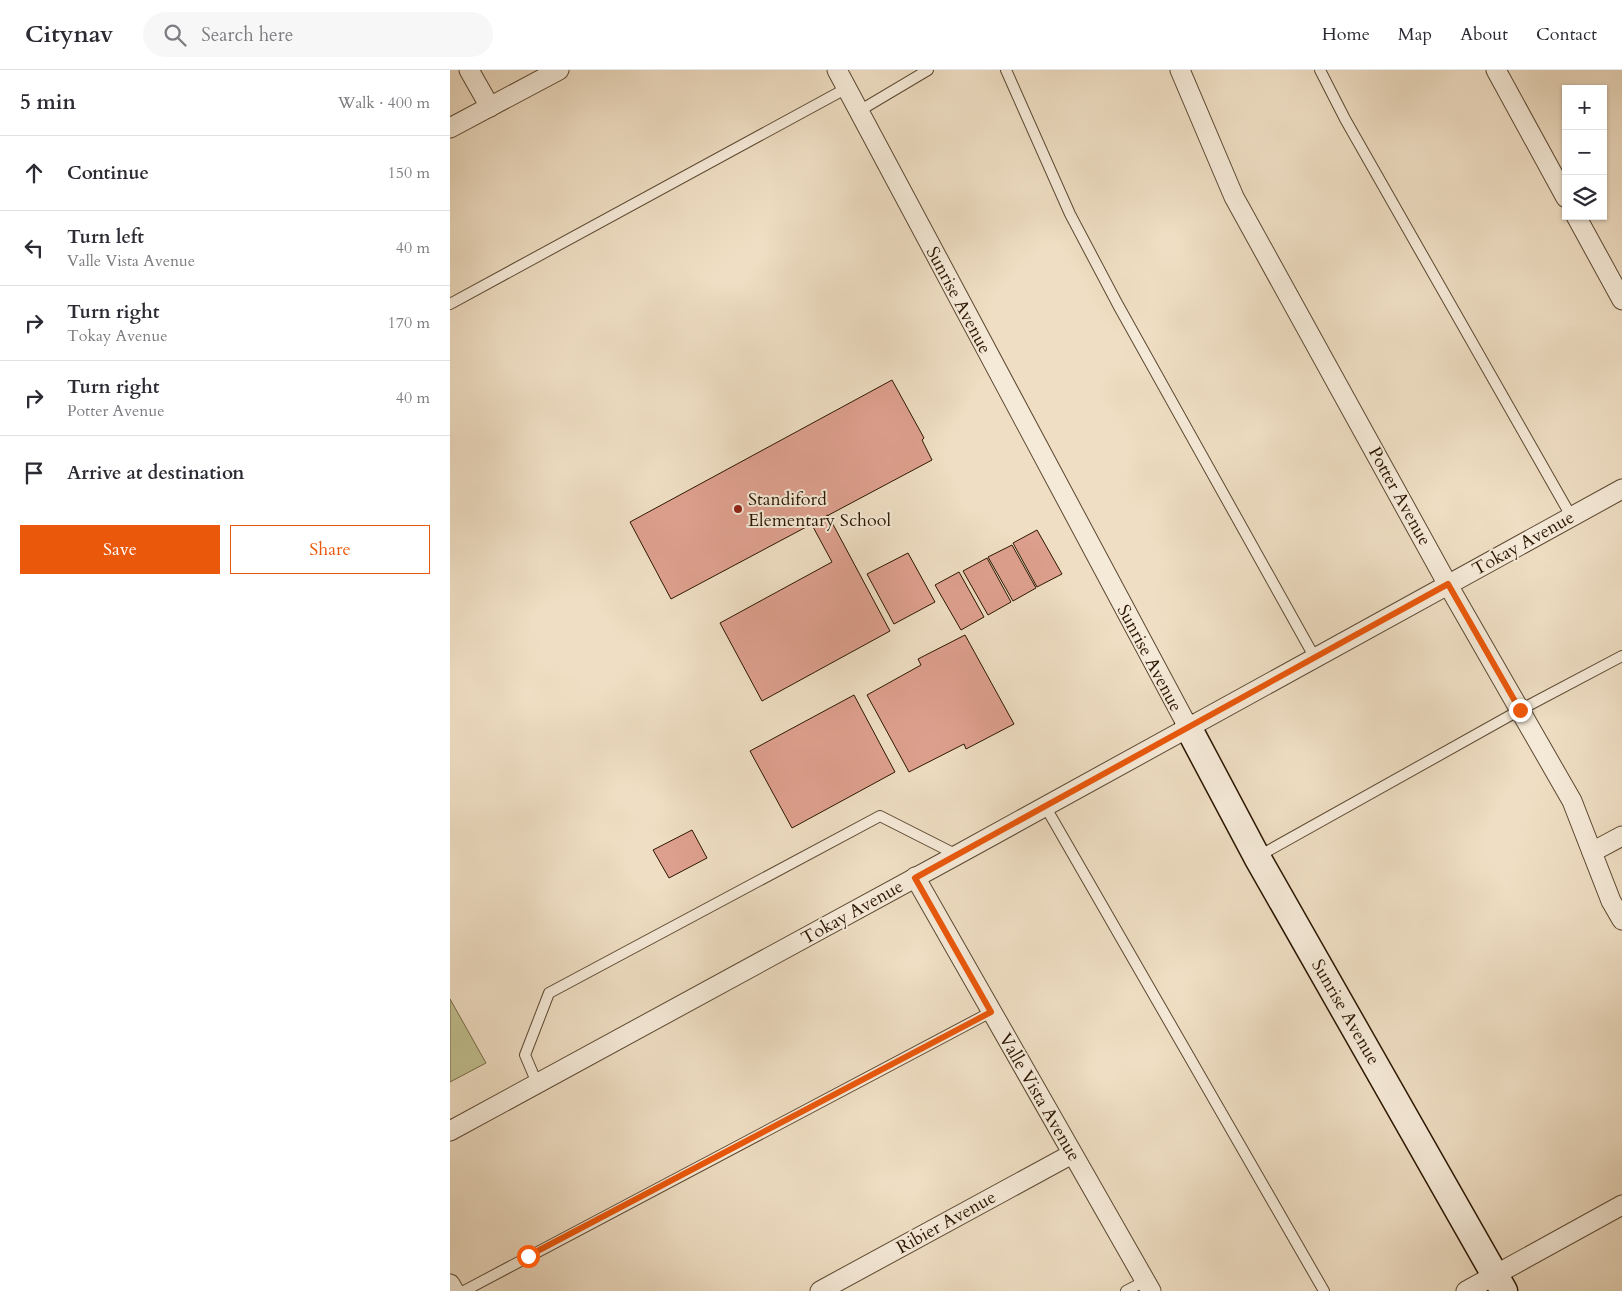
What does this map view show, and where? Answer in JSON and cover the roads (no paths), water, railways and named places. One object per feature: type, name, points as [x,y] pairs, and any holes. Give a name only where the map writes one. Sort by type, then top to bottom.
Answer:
[{"type":"street","points":[[469,70],[490,106]]},
{"type":"street","points":[[450,128],[559,70]]},
{"type":"street","name":"Sunrise Avenue","points":[[837,70],[1257,857],[1500,1283]]},
{"type":"street","name":"Potter Avenue","points":[[1180,70],[1234,197],[1448,584],[1572,801],[1611,902],[1622,920]]},
{"type":"street","points":[[1496,70],[1562,191]]},
{"type":"street","points":[[1578,220],[1622,300]]},
{"type":"street","name":"Tokay Avenue","points":[[450,1131],[957,855],[1622,488]]},
{"type":"street","points":[[1592,852],[1622,836]]},
{"type":"street","name":"Valle Vista Avenue","points":[[915,878],[1148,1286]]},
{"type":"street","name":"Ribier Avenue","points":[[820,1291],[1072,1154]]},
{"type":"street","points":[[1466,1291],[1500,1283],[1622,1205]]},
{"type":"street","points":[[450,1284],[454,1291]]},
{"type":"lane","points":[[859,112],[928,70]]},
{"type":"lane","points":[[1006,70],[1070,214],[1118,305],[1315,658]]},
{"type":"lane","points":[[1320,70],[1345,119],[1571,516]]},
{"type":"lane","points":[[450,304],[847,88]]},
{"type":"lane","points":[[1257,857],[1520,710],[1622,656]]},
{"type":"lane","points":[[1045,806],[1324,1291]]},
{"type":"lane","points":[[537,1083],[525,1055],[549,992],[880,816],[957,855]]},
{"type":"lane","points":[[464,1291],[991,1012]]},
{"type":"lane","points":[[1126,1291],[1148,1286]]},
{"type":"place","name":"Standiford Elementary School","points":[[738,509]]}]
